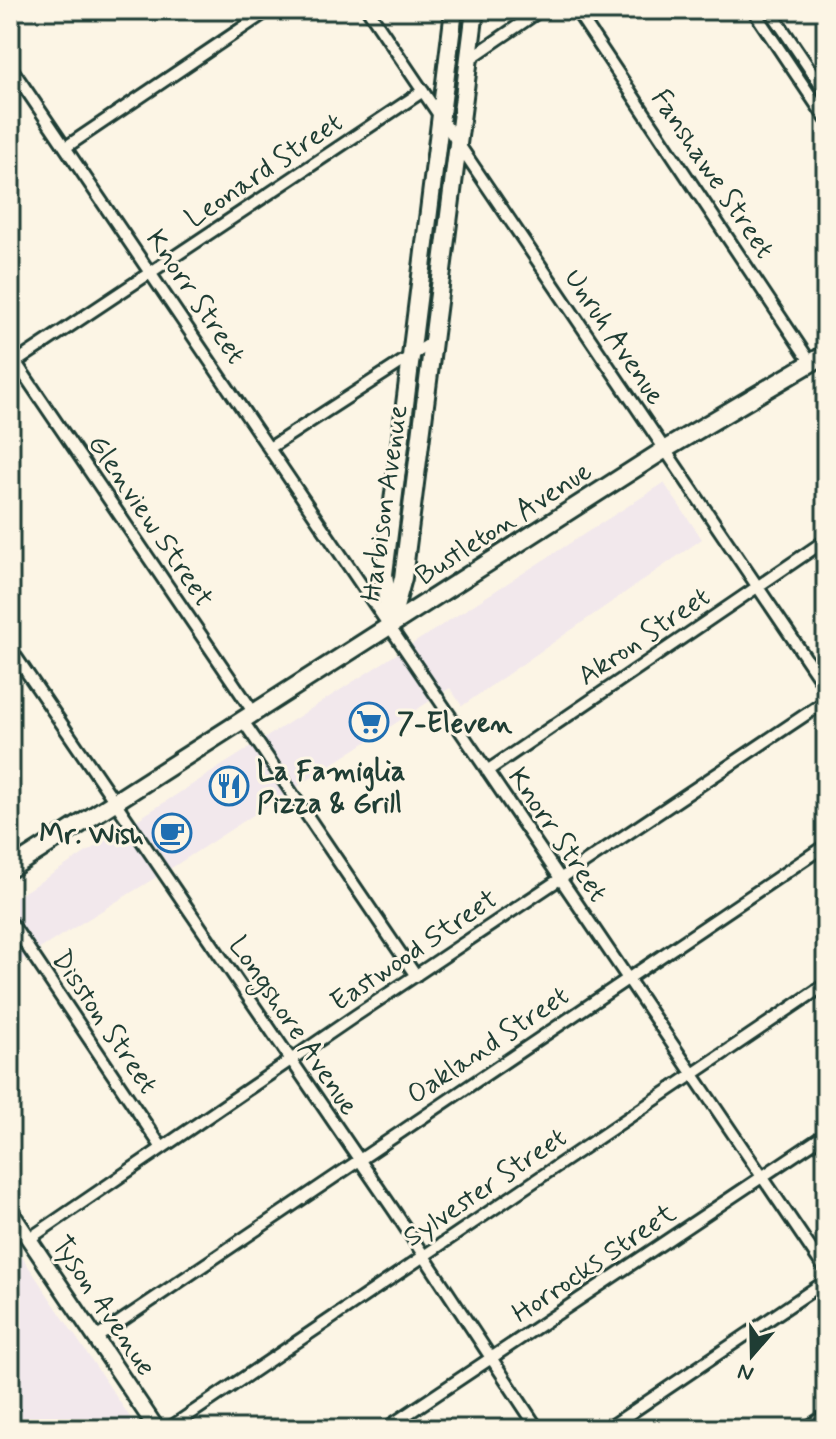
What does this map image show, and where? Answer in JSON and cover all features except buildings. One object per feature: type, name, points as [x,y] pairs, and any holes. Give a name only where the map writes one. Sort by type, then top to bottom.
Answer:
[{"type":"main road","name":"Harbison Avenue","points":[[390,626],[384,574],[454,10]]},
{"type":"main road","name":"Harbison Avenue","points":[[390,626],[403,578],[475,10]]},
{"type":"main road","name":"Bustleton Avenue","points":[[10,869],[664,450],[819,359]]},
{"type":"street","points":[[66,147],[269,10]]},
{"type":"street","name":"Unruh Avenue","points":[[368,10],[826,688]]},
{"type":"street","points":[[468,60],[541,10]]},
{"type":"street","name":"Fanshawe Street","points":[[576,10],[819,359]]},
{"type":"street","points":[[753,10],[826,119]]},
{"type":"street","points":[[770,10],[826,93]]},
{"type":"street","name":"Knorr Street","points":[[10,66],[271,447],[826,1271]]},
{"type":"street","points":[[803,85],[815,77]]},
{"type":"street","name":"Leonard Street","points":[[12,361],[152,272],[423,91]]},
{"type":"street","points":[[271,447],[431,343]]},
{"type":"street","name":"Glenview Street","points":[[12,361],[249,717],[416,976]]},
{"type":"street","name":"Akron Street","points":[[487,771],[826,540]]},
{"type":"street","name":"Longshore Avenue","points":[[10,648],[538,1429]]},
{"type":"street","name":"Eastwood Street","points":[[29,1239],[826,701]]},
{"type":"street","name":"Oakland Street","points":[[96,1338],[826,845]]},
{"type":"street","name":"Disston Street","points":[[10,921],[162,1148]]},
{"type":"street","name":"Sylvester Street","points":[[168,1429],[826,984]]},
{"type":"street","name":"Horrocks Street","points":[[385,1429],[826,1134]]},
{"type":"street","name":"Tyson Avenue","points":[[10,1211],[157,1429]]},
{"type":"street","points":[[607,1429],[826,1281]]},
{"type":"street","points":[[805,1429],[826,1415]]},
{"type":"shaded area","points":[[664,483],[702,539],[462,706],[450,688],[176,865],[10,967],[10,901]]},
{"type":"shaded area","points":[[10,1239],[138,1429],[10,1429]]},
{"type":"place","name":"7-Eleven","points":[[369,722]]},
{"type":"place","name":"La Famiglia Pizza & Grill","points":[[229,786]]},
{"type":"place","name":"Mr. Wish","points":[[172,833]]}]
